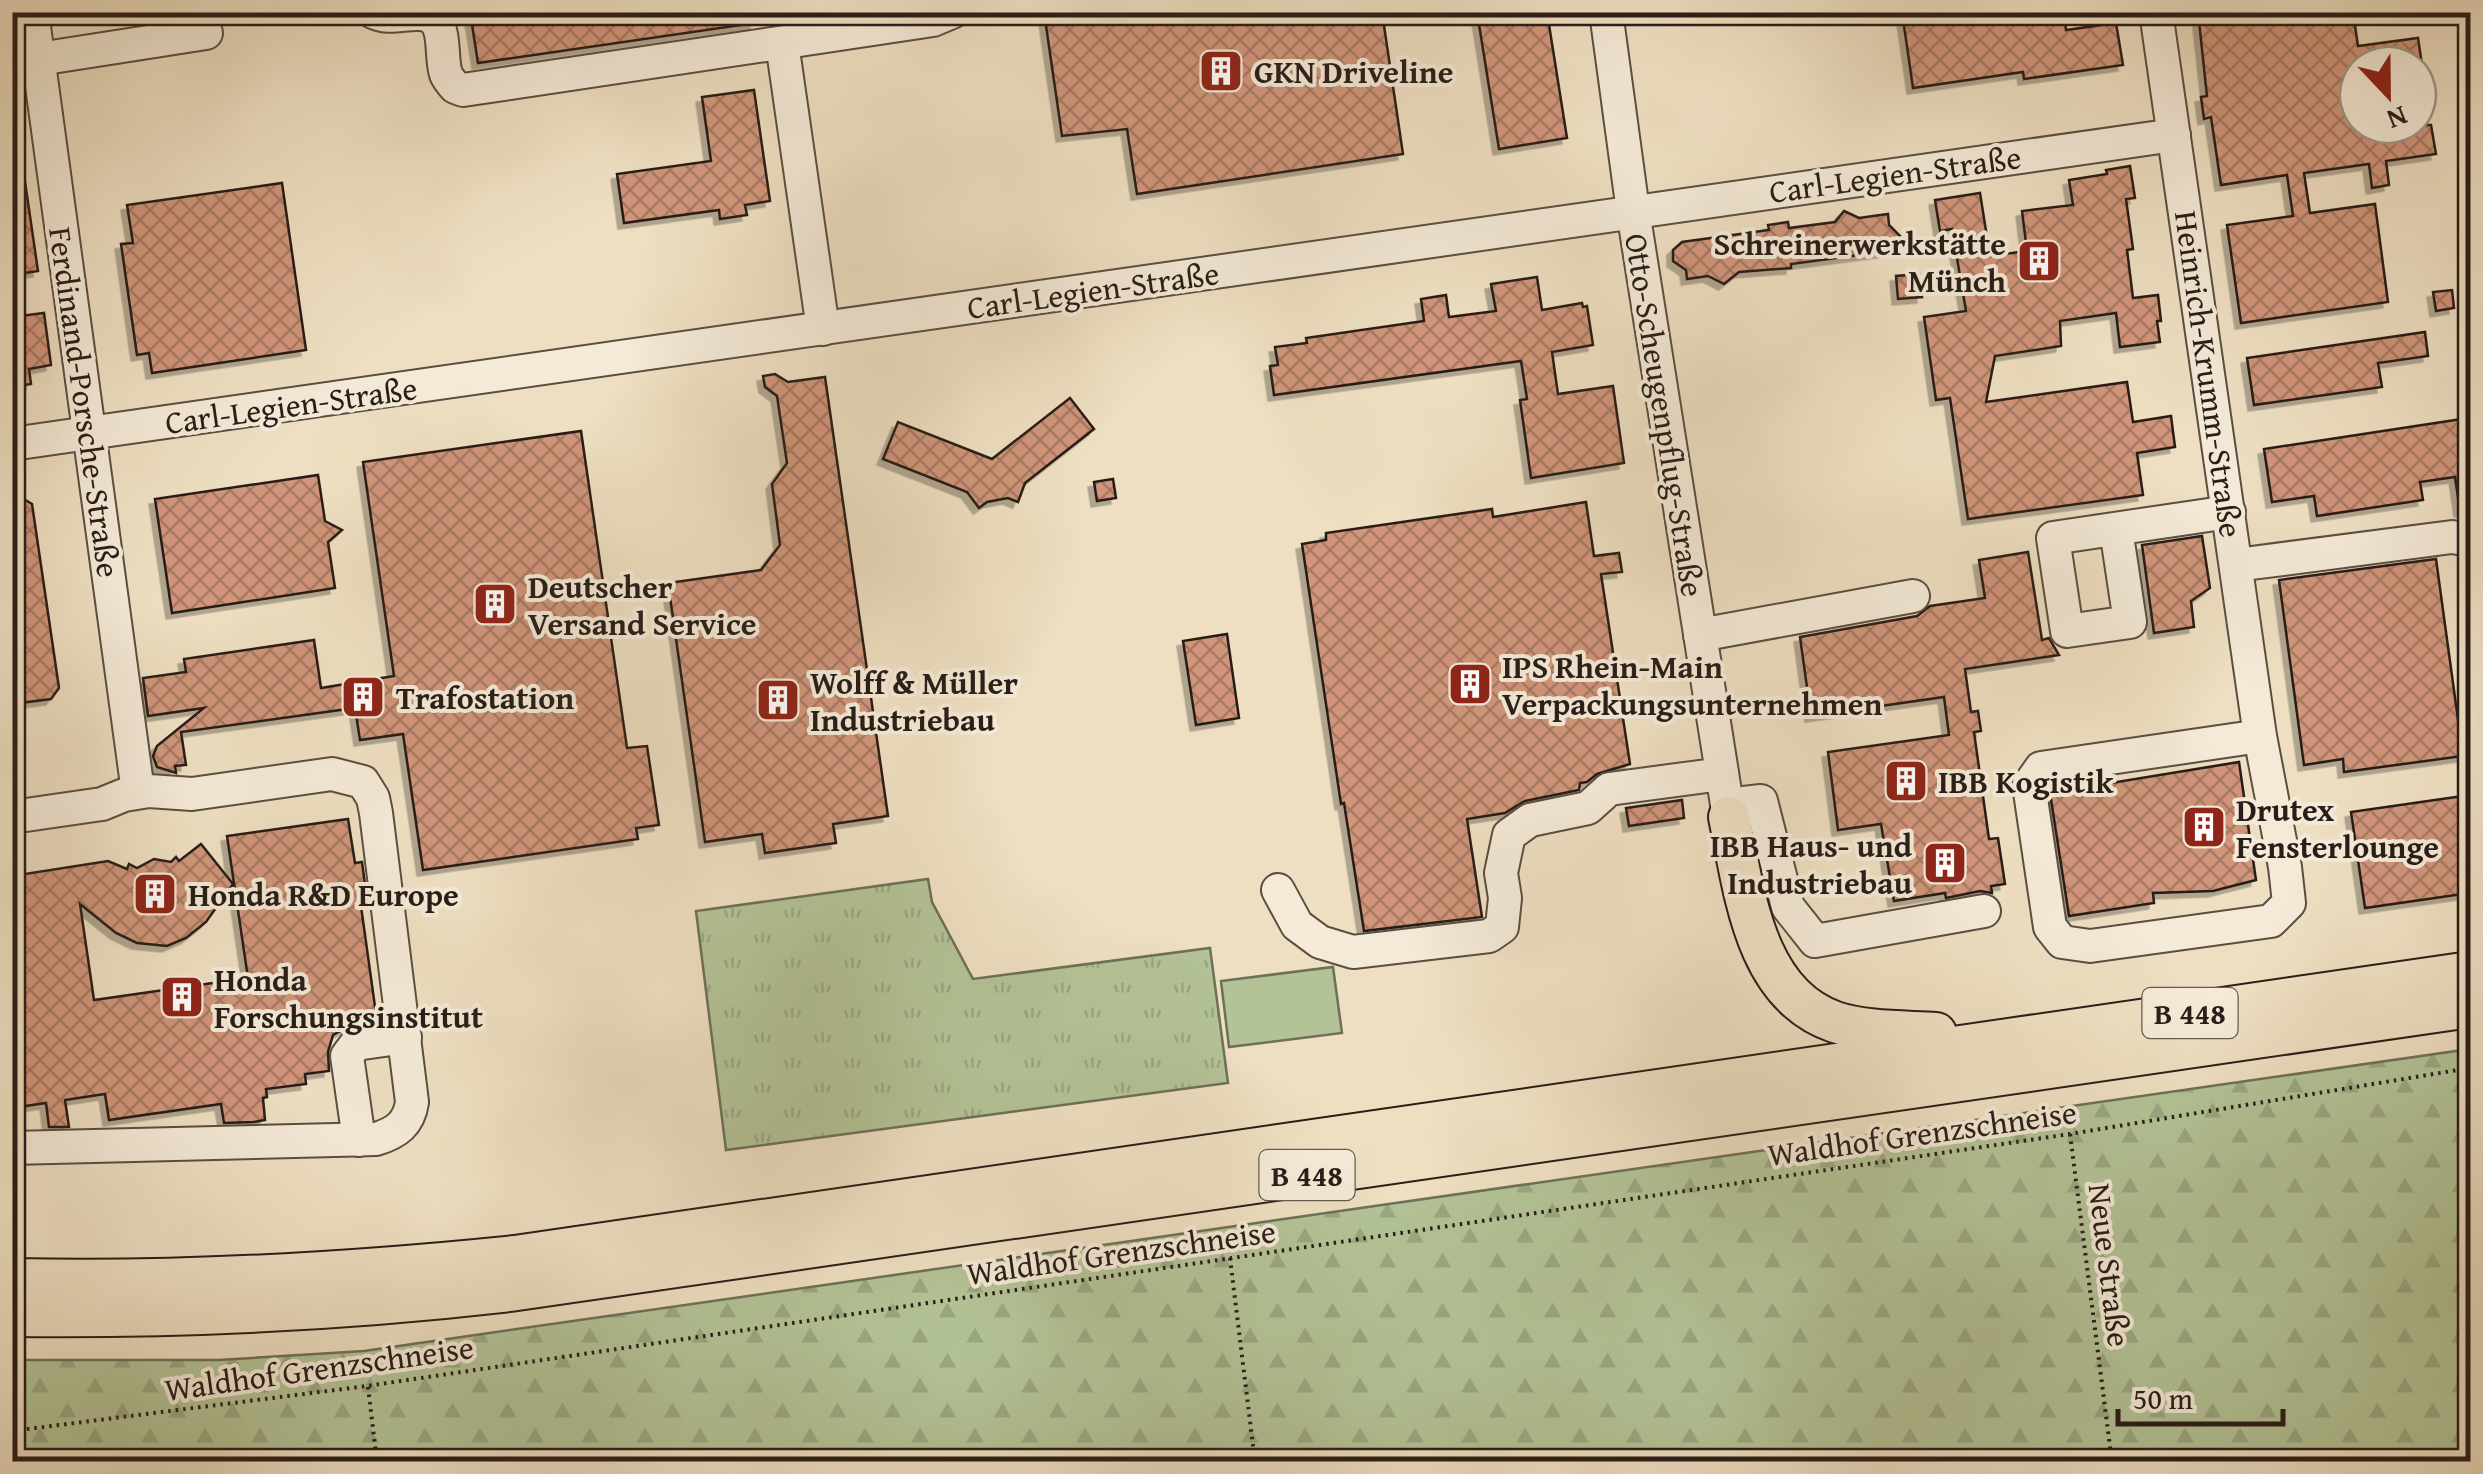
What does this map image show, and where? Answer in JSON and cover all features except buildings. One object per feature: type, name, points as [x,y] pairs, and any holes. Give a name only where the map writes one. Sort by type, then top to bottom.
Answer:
[{"type":"main road","points":[[1726,799],[1756,935],[1780,978],[1807,1005],[1836,1022],[2010,1039]]},
{"type":"main road","name":"B 448","points":[[12,1279],[207,1280],[389,1269],[514,1256],[2470,972]]},
{"type":"main road","name":"B 448","points":[[12,1316],[140,1318],[240,1314],[510,1291],[2470,1007]]},
{"type":"street","name":"Ferdinand-Porsche-Straße","points":[[32,12],[138,792]]},
{"type":"street","points":[[373,12],[386,17],[418,14],[437,23],[446,73],[454,88],[463,90],[933,20],[952,12]]},
{"type":"street","name":"Otto-Scheugenpflug-Straße","points":[[1606,12],[1633,211],[1726,799]]},
{"type":"street","name":"Heinrich-Krumm-Straße","points":[[2156,12],[2260,736],[2289,903],[2277,918],[2090,946],[2062,942],[2050,927],[2029,785],[2041,768],[2260,736]]},
{"type":"street","points":[[39,59],[206,33]]},
{"type":"street","points":[[782,42],[823,329]]},
{"type":"street","name":"Carl-Legien-Straße","points":[[12,444],[2174,135]]},
{"type":"street","points":[[2116,529],[2229,512]]},
{"type":"street","points":[[2236,565],[2452,538],[2470,540]]},
{"type":"street","points":[[1700,635],[1913,596]]},
{"type":"street","points":[[12,817],[102,804],[138,792],[192,794],[332,774],[363,782],[373,798],[376,813],[412,1086],[411,1114],[399,1129],[358,1140],[12,1148]]},
{"type":"street","points":[[1278,890],[1298,925],[1320,942],[1353,952],[1489,936],[1502,927],[1505,898],[1501,873],[1509,835],[1530,820],[1588,808],[1609,789],[1761,801],[1788,907],[1815,941],[1984,912]]},
{"type":"street","points":[[358,1140],[347,1056],[356,1044],[405,1036]]},
{"type":"path","name":"Waldhof Grenzschneise","points":[[12,1431],[368,1386],[2070,1134],[2470,1068]]},
{"type":"path","name":"Neue Straße","points":[[2070,1134],[2112,1462]]},
{"type":"path","points":[[1230,1258],[1255,1462]]},
{"type":"path","points":[[368,1386],[377,1462]]},
{"type":"green space","points":[[928,879],[932,902],[973,979],[1210,948],[1228,1083],[726,1150],[696,911]]},
{"type":"green space","points":[[1333,967],[1342,1033],[1229,1047],[1221,981]]},
{"type":"green space","points":[[2470,1049],[2470,1461],[13,1461],[13,1360],[218,1360],[364,1351]]},
{"type":"place","name":"GKN Driveline","points":[[1221,71]]},
{"type":"place","name":"Schreinerwerkstätte Münch","points":[[2039,261]]},
{"type":"place","name":"Deutscher Versand Service","points":[[495,604]]},
{"type":"place","name":"IPS Rhein-Main Verpackungsunternehmen","points":[[1470,684]]},
{"type":"place","name":"Trafostation","points":[[363,697]]},
{"type":"place","name":"Wolff & Müller Industriebau","points":[[778,700]]},
{"type":"place","name":"IBB Kogistik","points":[[1906,781]]},
{"type":"place","name":"Drutex Fensterlounge","points":[[2204,827]]},
{"type":"place","name":"IBB Haus- und Industriebau","points":[[1945,863]]},
{"type":"place","name":"Honda R&D Europe","points":[[155,894]]},
{"type":"place","name":"Honda Forschungsinstitut","points":[[182,997]]}]
